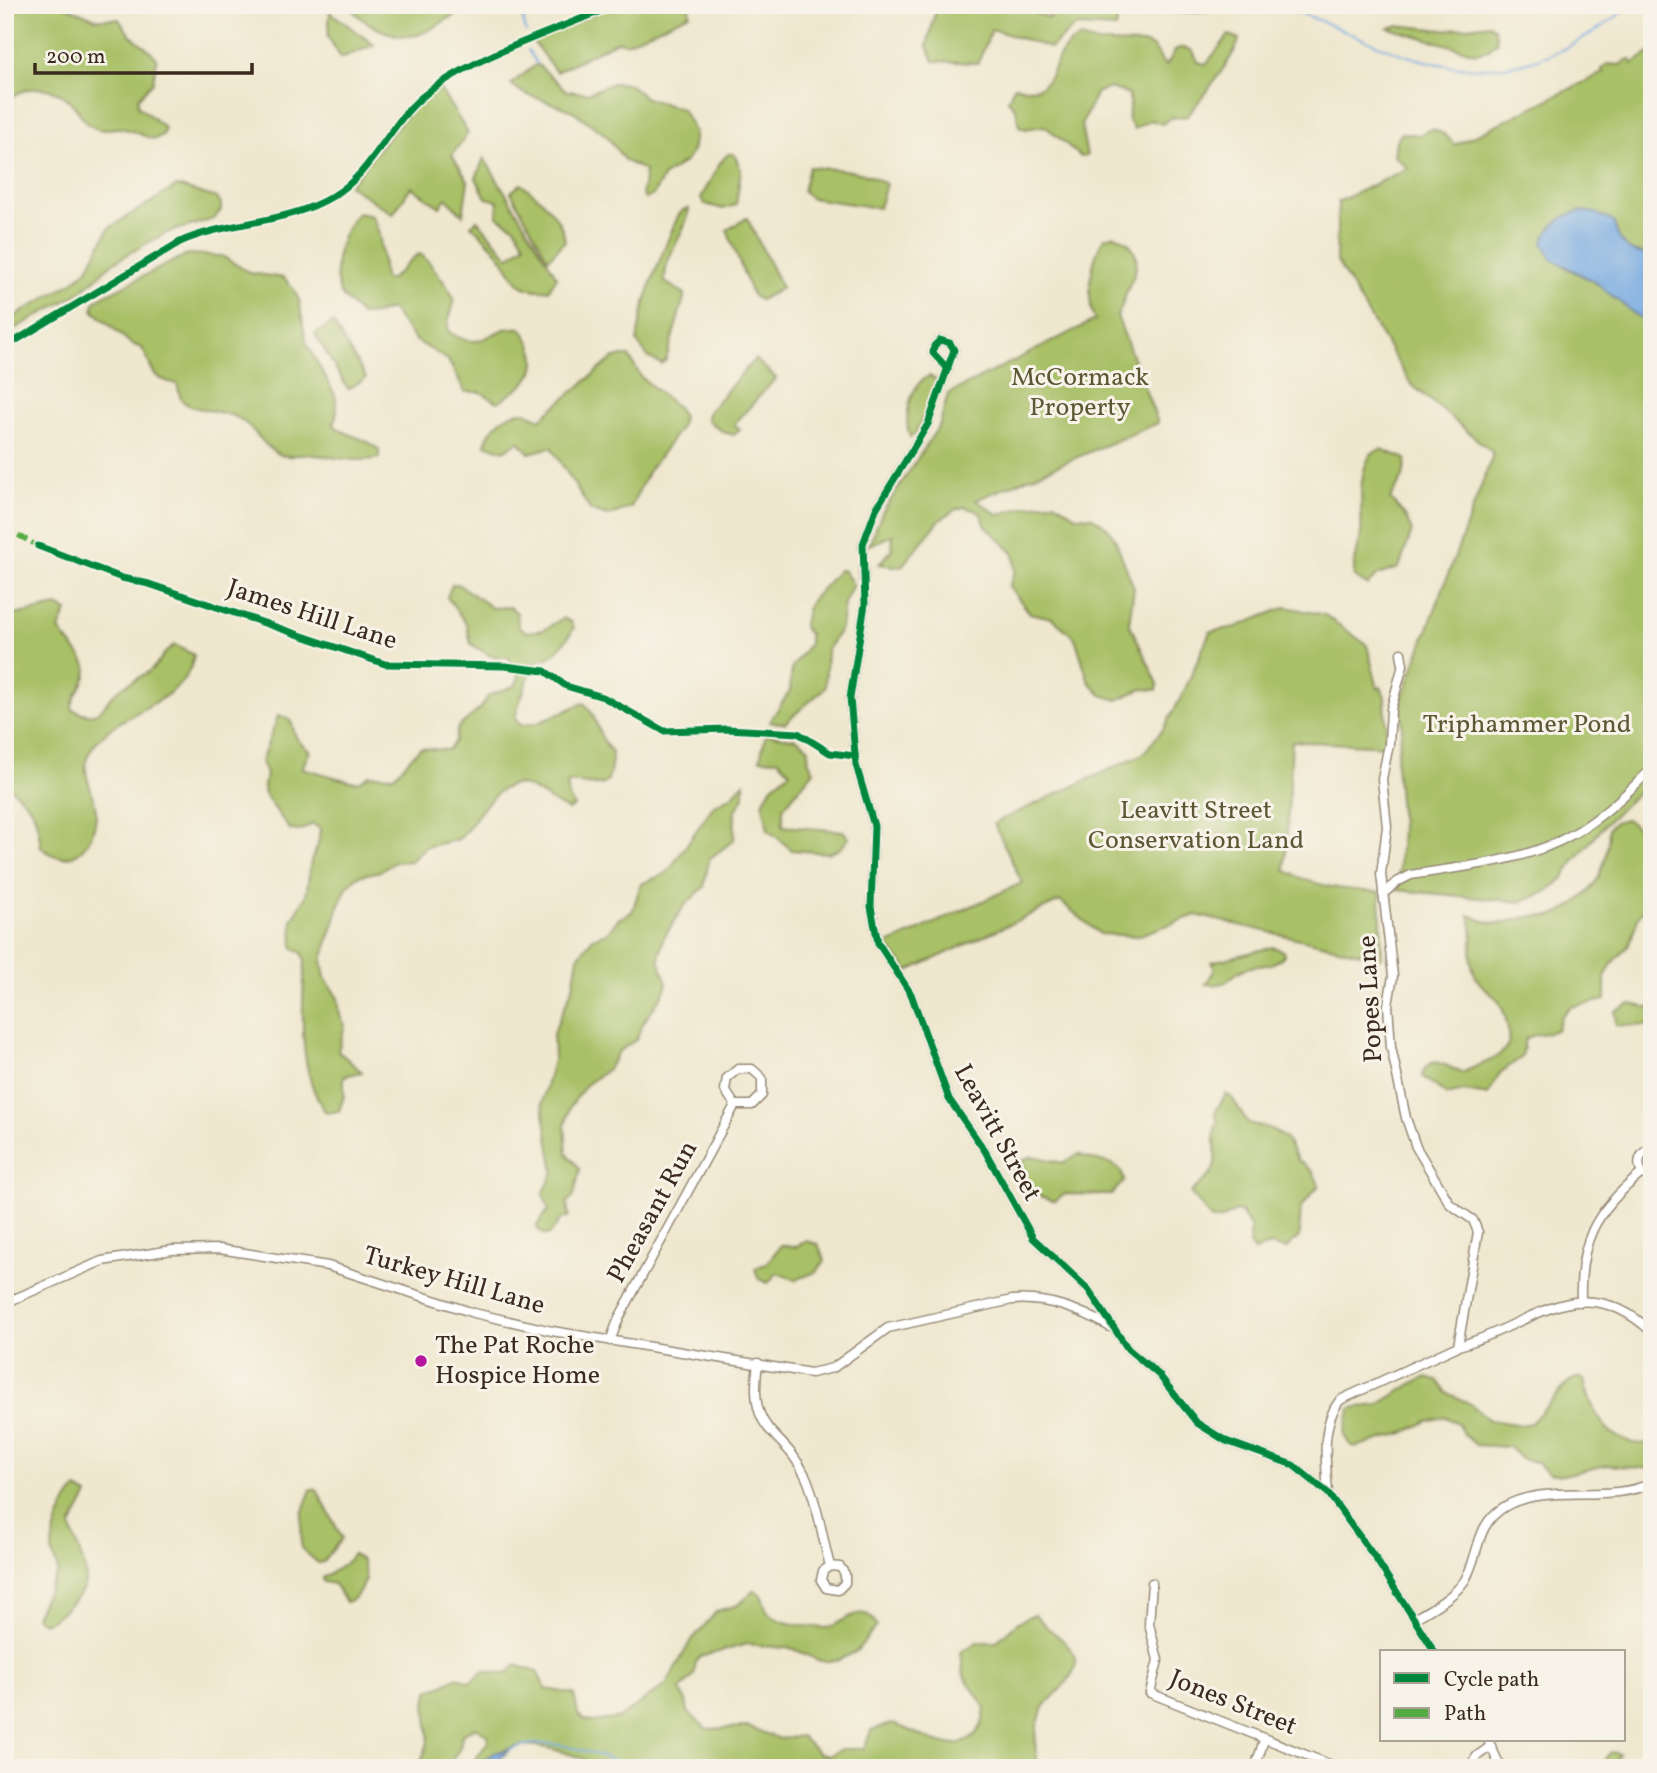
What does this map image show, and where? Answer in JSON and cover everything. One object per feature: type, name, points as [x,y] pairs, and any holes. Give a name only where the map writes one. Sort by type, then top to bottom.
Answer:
[{"type":"street","name":"Leavitt Street","points":[[948,369],[928,424],[876,509],[863,544],[865,604],[850,698],[856,765],[874,826],[874,930],[881,952],[911,994],[949,1099],[985,1151],[1020,1219],[1034,1238],[1078,1280],[1136,1356],[1159,1375],[1205,1429],[1226,1441],[1293,1465],[1328,1493],[1434,1650]]},
{"type":"street","name":"Popes Lane","points":[[1401,653],[1403,665],[1391,709],[1389,744],[1382,779],[1387,827],[1381,874],[1393,976],[1388,1005],[1391,1047],[1410,1131],[1450,1204],[1470,1218],[1478,1228],[1458,1346]]},
{"type":"street","points":[[1383,894],[1397,882],[1411,876],[1508,859],[1539,850],[1574,834],[1632,788],[1652,768]]},
{"type":"street","points":[[738,1069],[752,1069],[762,1079],[762,1095],[752,1105],[735,1105],[725,1090],[727,1078],[738,1069]]},
{"type":"street","name":"Pheasant Run","points":[[610,1341],[619,1318],[735,1105]]},
{"type":"street","points":[[1642,1173],[1640,1157],[1652,1148]]},
{"type":"street","points":[[1581,1302],[1581,1267],[1590,1232],[1607,1204],[1642,1173]]},
{"type":"street","points":[[1642,1173],[1652,1179]]},
{"type":"street","name":"Turkey Hill Lane","points":[[5,1303],[103,1261],[151,1252],[214,1248],[319,1264],[485,1316],[610,1341],[821,1372],[837,1366],[888,1328],[1012,1300],[1050,1303],[1090,1315],[1113,1329]]},
{"type":"street","points":[[1328,1493],[1327,1429],[1340,1399],[1458,1346],[1485,1337],[1546,1307],[1581,1302],[1600,1304],[1620,1311],[1652,1332]]},
{"type":"street","points":[[1090,1315],[1098,1304]]},
{"type":"street","points":[[758,1363],[756,1394],[759,1410],[770,1432],[804,1474],[830,1566]]},
{"type":"street","points":[[1414,1619],[1444,1601],[1460,1586],[1471,1566],[1479,1534],[1502,1508],[1523,1499],[1630,1490],[1652,1483]]},
{"type":"street","name":"Jones Street","points":[[1152,1583],[1149,1624],[1158,1660],[1150,1693],[1339,1768]]},
{"type":"street","points":[[1255,1768],[1264,1740]]},
{"type":"street","points":[[1469,1768],[1490,1743],[1501,1768]]},
{"type":"green space","points":[[5,5],[62,5],[96,19],[119,19],[128,33],[157,59],[153,82],[138,98],[138,106],[165,128],[163,135],[155,139],[124,129],[97,129],[87,123],[67,99],[40,88],[22,92],[5,104]]},
{"type":"green space","points":[[349,5],[469,5],[429,30],[408,36],[379,29]]},
{"type":"green space","points":[[615,5],[696,5],[689,7],[690,14],[626,43],[617,41],[556,72],[532,40]]},
{"type":"green space","points":[[937,5],[1032,5],[1031,12],[1050,18],[1053,5],[1119,5],[1116,28],[1076,26],[1050,48],[992,29],[978,63],[934,61],[927,46]]},
{"type":"green space","points":[[1174,5],[1267,5],[1179,13]]},
{"type":"green space","points":[[330,12],[374,45],[341,58],[328,37]]},
{"type":"green space","points":[[1490,24],[1495,29],[1497,41],[1488,50],[1476,53],[1389,28],[1397,25],[1443,30]]},
{"type":"green space","points":[[1229,35],[1239,39],[1232,56],[1187,116],[1171,118],[1162,124],[1150,120],[1134,129],[1128,119],[1128,94],[1110,88],[1097,92],[1081,125],[1087,156],[1081,157],[1045,126],[1025,129],[1019,126],[1016,109],[1008,100],[1014,86],[1031,89],[1043,84],[1064,49],[1080,38],[1098,43],[1147,44],[1154,48],[1165,66],[1174,51],[1180,48],[1193,51],[1198,62],[1206,64]]},
{"type":"green space","name":"Triphammer Pond","points":[[1652,51],[1652,253],[1640,253],[1624,246],[1616,231],[1593,213],[1574,214],[1555,225],[1564,267],[1595,282],[1652,328],[1652,779],[1609,820],[1574,861],[1563,879],[1546,892],[1521,902],[1398,890],[1401,827],[1396,763],[1402,729],[1401,701],[1492,452],[1411,384],[1336,260],[1338,202],[1408,168],[1394,156],[1396,141],[1402,133],[1419,135],[1432,129],[1444,134],[1455,145],[1603,73],[1602,69],[1607,64],[1619,65],[1631,59],[1632,64]]},
{"type":"green space","points":[[537,64],[567,91],[588,93],[613,83],[629,84],[646,98],[682,109],[695,133],[692,152],[686,161],[664,176],[653,195],[645,199],[642,194],[645,170],[625,161],[607,136],[573,111],[523,93],[511,84]]},
{"type":"green space","points":[[438,86],[468,133],[452,155],[468,181],[463,215],[446,198],[440,207],[411,187],[393,214],[349,185],[419,100]]},
{"type":"green space","points":[[728,154],[734,154],[741,170],[736,205],[723,209],[705,204],[701,198],[719,164]]},
{"type":"green space","points":[[484,158],[557,277],[549,290],[530,289],[520,284],[495,249],[471,225],[477,220],[509,257],[525,244],[515,227],[497,216],[498,201],[486,198],[476,178]]},
{"type":"green space","points":[[809,167],[859,173],[886,184],[879,208],[811,198],[803,191]]},
{"type":"green space","points":[[521,184],[549,209],[563,232],[565,241],[548,259],[511,192]]},
{"type":"green space","points":[[177,186],[217,198],[221,203],[221,210],[214,219],[166,233],[130,253],[113,263],[78,294],[5,334],[5,322],[73,282],[89,267],[109,228]]},
{"type":"green space","points":[[689,209],[665,272],[665,282],[685,294],[666,360],[662,364],[649,358],[637,342],[653,278],[678,216],[683,210]]},
{"type":"green space","points":[[358,213],[372,216],[376,224],[384,277],[388,280],[398,274],[420,254],[439,276],[454,300],[448,323],[449,332],[471,341],[480,340],[501,330],[521,328],[534,352],[535,362],[533,371],[520,387],[498,402],[480,392],[465,392],[448,360],[415,340],[391,309],[361,315],[345,299],[338,284],[337,262],[346,229]]},
{"type":"green space","points":[[747,218],[782,288],[760,300],[752,295],[727,230]]},
{"type":"green space","name":"McCormack Property","points":[[1114,235],[1129,243],[1135,255],[1136,268],[1117,316],[1158,423],[976,500],[999,515],[1055,502],[1076,516],[1093,517],[1108,528],[1134,588],[1129,623],[1158,684],[1157,690],[1142,689],[1117,700],[1101,695],[1089,682],[1075,638],[1052,618],[1030,613],[1009,587],[1015,570],[1014,554],[986,526],[980,512],[964,507],[954,510],[939,521],[901,567],[879,564],[892,549],[893,535],[869,545],[882,513],[940,424],[948,394],[1095,320],[1090,301],[1093,267],[1104,238]]},
{"type":"green space","points":[[188,254],[222,256],[250,273],[284,278],[299,300],[306,342],[335,395],[337,410],[334,425],[374,445],[379,450],[379,458],[351,460],[303,454],[289,456],[274,452],[252,429],[234,416],[185,403],[181,399],[177,384],[156,376],[142,348],[131,344],[93,310],[94,303],[101,297]]},
{"type":"green space","points":[[333,323],[366,378],[348,389],[315,334]]},
{"type":"green space","points":[[629,356],[641,377],[677,407],[683,417],[680,428],[648,472],[631,507],[608,516],[591,511],[551,447],[529,453],[519,441],[504,451],[485,444],[491,431],[506,417],[526,412],[540,419],[612,359]]},
{"type":"green space","points":[[755,359],[776,378],[734,424],[740,430],[734,435],[723,432],[707,420],[708,412]]},
{"type":"green space","points":[[929,376],[936,379],[934,397],[914,435],[910,437],[907,421],[910,403],[917,386]]},
{"type":"green space","points":[[1381,449],[1406,459],[1403,477],[1390,499],[1404,514],[1412,531],[1399,568],[1378,575],[1367,585],[1354,577],[1361,534],[1362,481],[1367,461],[1372,453]]},
{"type":"green space","points":[[839,570],[844,571],[853,584],[844,603],[841,628],[827,650],[825,688],[785,723],[769,722],[790,691],[792,667],[809,644],[809,634],[803,627],[809,603]]},
{"type":"green space","points":[[458,584],[492,608],[510,607],[517,613],[518,626],[527,632],[544,630],[563,618],[571,622],[574,628],[562,645],[547,659],[535,664],[515,718],[520,725],[535,724],[584,703],[612,752],[609,777],[602,785],[567,783],[569,797],[574,806],[568,810],[530,788],[508,786],[489,801],[459,839],[425,847],[411,861],[395,862],[381,871],[358,876],[347,887],[322,960],[325,978],[338,998],[340,1016],[345,1025],[338,1051],[362,1072],[344,1076],[344,1096],[339,1111],[326,1113],[310,1079],[306,1060],[303,1019],[305,961],[302,953],[293,948],[292,920],[306,896],[311,861],[318,845],[320,829],[313,824],[299,831],[290,830],[263,792],[266,774],[261,762],[278,716],[290,720],[297,739],[310,751],[302,768],[349,781],[359,782],[369,775],[394,776],[420,748],[448,750],[455,741],[458,727],[480,709],[488,696],[516,685],[519,676],[508,657],[491,656],[471,644],[467,625],[447,597],[452,585]]},
{"type":"green space","points":[[57,606],[67,611],[59,629],[87,667],[85,679],[72,709],[83,713],[91,714],[101,710],[114,694],[149,671],[175,645],[194,655],[188,673],[177,687],[113,727],[99,739],[88,755],[86,769],[95,806],[95,825],[86,845],[79,852],[62,857],[41,847],[32,810],[5,783],[5,617]]},
{"type":"green space","name":"Leavitt Street Conservation Land","points":[[1286,607],[1325,615],[1367,645],[1378,689],[1381,687],[1385,697],[1387,746],[1292,741],[1285,870],[1319,884],[1380,892],[1382,958],[1196,915],[1137,936],[1100,934],[1060,901],[908,971],[886,945],[1022,883],[994,823],[1143,754],[1164,728],[1183,694],[1210,632],[1236,627]]},
{"type":"green space","points":[[766,734],[797,739],[809,748],[808,760],[814,771],[783,808],[783,826],[843,831],[849,838],[841,848],[828,853],[792,850],[768,830],[763,803],[771,787],[790,772],[779,760],[760,759]]},
{"type":"green space","points":[[744,783],[744,797],[735,812],[734,840],[709,859],[704,887],[684,906],[663,939],[659,959],[667,984],[664,991],[639,1031],[637,1039],[618,1052],[608,1069],[586,1085],[570,1107],[565,1126],[567,1153],[580,1169],[574,1195],[567,1203],[569,1216],[560,1220],[550,1234],[544,1235],[536,1227],[549,1209],[543,1194],[554,1172],[542,1102],[554,1057],[553,1034],[573,987],[578,957],[593,938],[608,932],[618,919],[632,912],[641,884],[667,873],[714,805],[732,796]]},
{"type":"green space","points":[[1626,819],[1652,839],[1652,900],[1639,915],[1629,945],[1611,965],[1605,977],[1605,1000],[1570,1007],[1561,1016],[1557,1029],[1525,1039],[1522,1057],[1500,1073],[1488,1095],[1463,1091],[1447,1095],[1422,1076],[1429,1064],[1439,1063],[1462,1073],[1493,1059],[1508,1045],[1502,1008],[1496,998],[1479,982],[1473,969],[1473,931],[1469,915],[1488,922],[1501,923],[1536,916],[1552,916],[1568,908],[1589,891],[1602,869],[1609,828],[1615,822]]},
{"type":"green space","points":[[1273,947],[1283,951],[1284,955],[1276,962],[1241,970],[1226,982],[1206,984],[1215,969],[1212,962]]},
{"type":"green space","points":[[1630,1004],[1652,1008],[1652,1026],[1616,1025],[1615,1011]]},
{"type":"green space","points":[[1226,1094],[1232,1098],[1248,1123],[1271,1129],[1285,1138],[1298,1160],[1313,1172],[1319,1185],[1301,1207],[1299,1237],[1286,1249],[1270,1245],[1254,1251],[1249,1244],[1251,1228],[1241,1212],[1236,1211],[1222,1219],[1212,1220],[1191,1193],[1214,1168],[1218,1121],[1215,1113]]},
{"type":"green space","points":[[1079,1154],[1112,1164],[1122,1173],[1124,1181],[1111,1195],[1064,1194],[1055,1201],[1039,1196],[1011,1175],[1011,1166],[1032,1156],[1063,1163]]},
{"type":"green space","points":[[806,1241],[818,1244],[825,1261],[816,1272],[796,1280],[777,1273],[768,1283],[758,1278],[755,1268],[766,1264],[781,1245],[795,1247]]},
{"type":"green space","points":[[1579,1377],[1584,1380],[1592,1405],[1606,1427],[1625,1441],[1652,1443],[1652,1469],[1607,1465],[1563,1475],[1548,1473],[1537,1462],[1521,1459],[1509,1447],[1476,1445],[1463,1434],[1458,1423],[1445,1417],[1427,1421],[1407,1432],[1355,1447],[1349,1444],[1344,1435],[1351,1408],[1378,1405],[1425,1378],[1437,1380],[1447,1393],[1471,1404],[1489,1420],[1522,1425],[1531,1423],[1571,1380]]},
{"type":"green space","points":[[77,1489],[88,1495],[71,1526],[85,1568],[84,1586],[61,1613],[43,1623],[35,1616],[58,1571],[52,1553],[54,1534],[63,1508]]},
{"type":"green space","points":[[311,1489],[317,1490],[342,1538],[323,1562],[318,1563],[301,1548],[302,1514]]},
{"type":"green space","points":[[353,1554],[362,1561],[366,1580],[355,1598],[346,1602],[334,1584],[323,1582],[322,1578],[345,1564]]},
{"type":"green space","points":[[754,1590],[762,1597],[768,1612],[787,1623],[826,1628],[853,1615],[866,1614],[877,1626],[856,1652],[836,1661],[820,1661],[794,1649],[747,1644],[700,1657],[696,1662],[694,1675],[680,1690],[688,1712],[707,1729],[748,1727],[780,1739],[801,1736],[818,1753],[828,1756],[842,1749],[864,1749],[871,1730],[892,1724],[941,1743],[961,1742],[978,1731],[985,1707],[964,1676],[961,1652],[977,1642],[996,1642],[1018,1622],[1034,1614],[1062,1639],[1075,1657],[1073,1673],[1044,1708],[1037,1724],[1035,1743],[1040,1768],[598,1768],[568,1753],[523,1745],[505,1750],[469,1768],[488,1742],[487,1735],[476,1727],[462,1735],[460,1748],[447,1768],[418,1768],[427,1744],[426,1707],[430,1689],[442,1686],[457,1677],[470,1682],[484,1671],[507,1674],[516,1665],[537,1672],[546,1689],[574,1694],[578,1714],[583,1719],[593,1722],[619,1718],[666,1685],[690,1642],[717,1611],[738,1605]]},
{"type":"green space","points":[[1612,1752],[1619,1754],[1614,1768],[1597,1768]]},
{"type":"water","points":[[1579,211],[1596,213],[1614,222],[1618,236],[1626,246],[1637,253],[1652,253],[1652,328],[1595,282],[1552,259],[1543,243],[1545,237],[1552,227],[1567,215]]},
{"type":"water","points":[[510,1749],[490,1768],[470,1768],[494,1753]]},
{"type":"waterway","points":[[520,5],[526,32]]},
{"type":"waterway","points":[[1274,5],[1432,63],[1493,68],[1522,64],[1550,55],[1604,26],[1631,5]]},
{"type":"waterway","points":[[528,50],[537,64]]},
{"type":"waterway","points":[[509,1750],[523,1745],[539,1744],[571,1747],[633,1768]]},
{"type":"marked path","points":[[5,528],[38,546]]},
{"type":"cycle path","points":[[5,347],[180,242],[218,230],[296,212],[333,196],[359,175],[410,109],[442,83],[464,69],[515,45],[615,5]]},
{"type":"cycle path","points":[[940,340],[950,343],[954,350],[948,368],[933,353],[934,346],[940,340]]},
{"type":"cycle path","points":[[948,368],[928,424],[876,509],[863,544],[865,604],[850,698],[856,765],[874,826],[871,907],[878,943],[911,994],[949,1099],[985,1151],[1033,1238],[1088,1289],[1128,1349],[1159,1375],[1197,1423],[1226,1441],[1293,1465],[1328,1493],[1376,1559],[1434,1650]]},
{"type":"cycle path","name":"James Hill Lane","points":[[38,546],[122,578],[149,584],[385,664],[505,666],[545,671],[566,686],[603,697],[664,731],[727,729],[798,733],[830,753],[855,756]]},
{"type":"place","name":"The Pat Roche Hospice Home","points":[[421,1361]]}]
